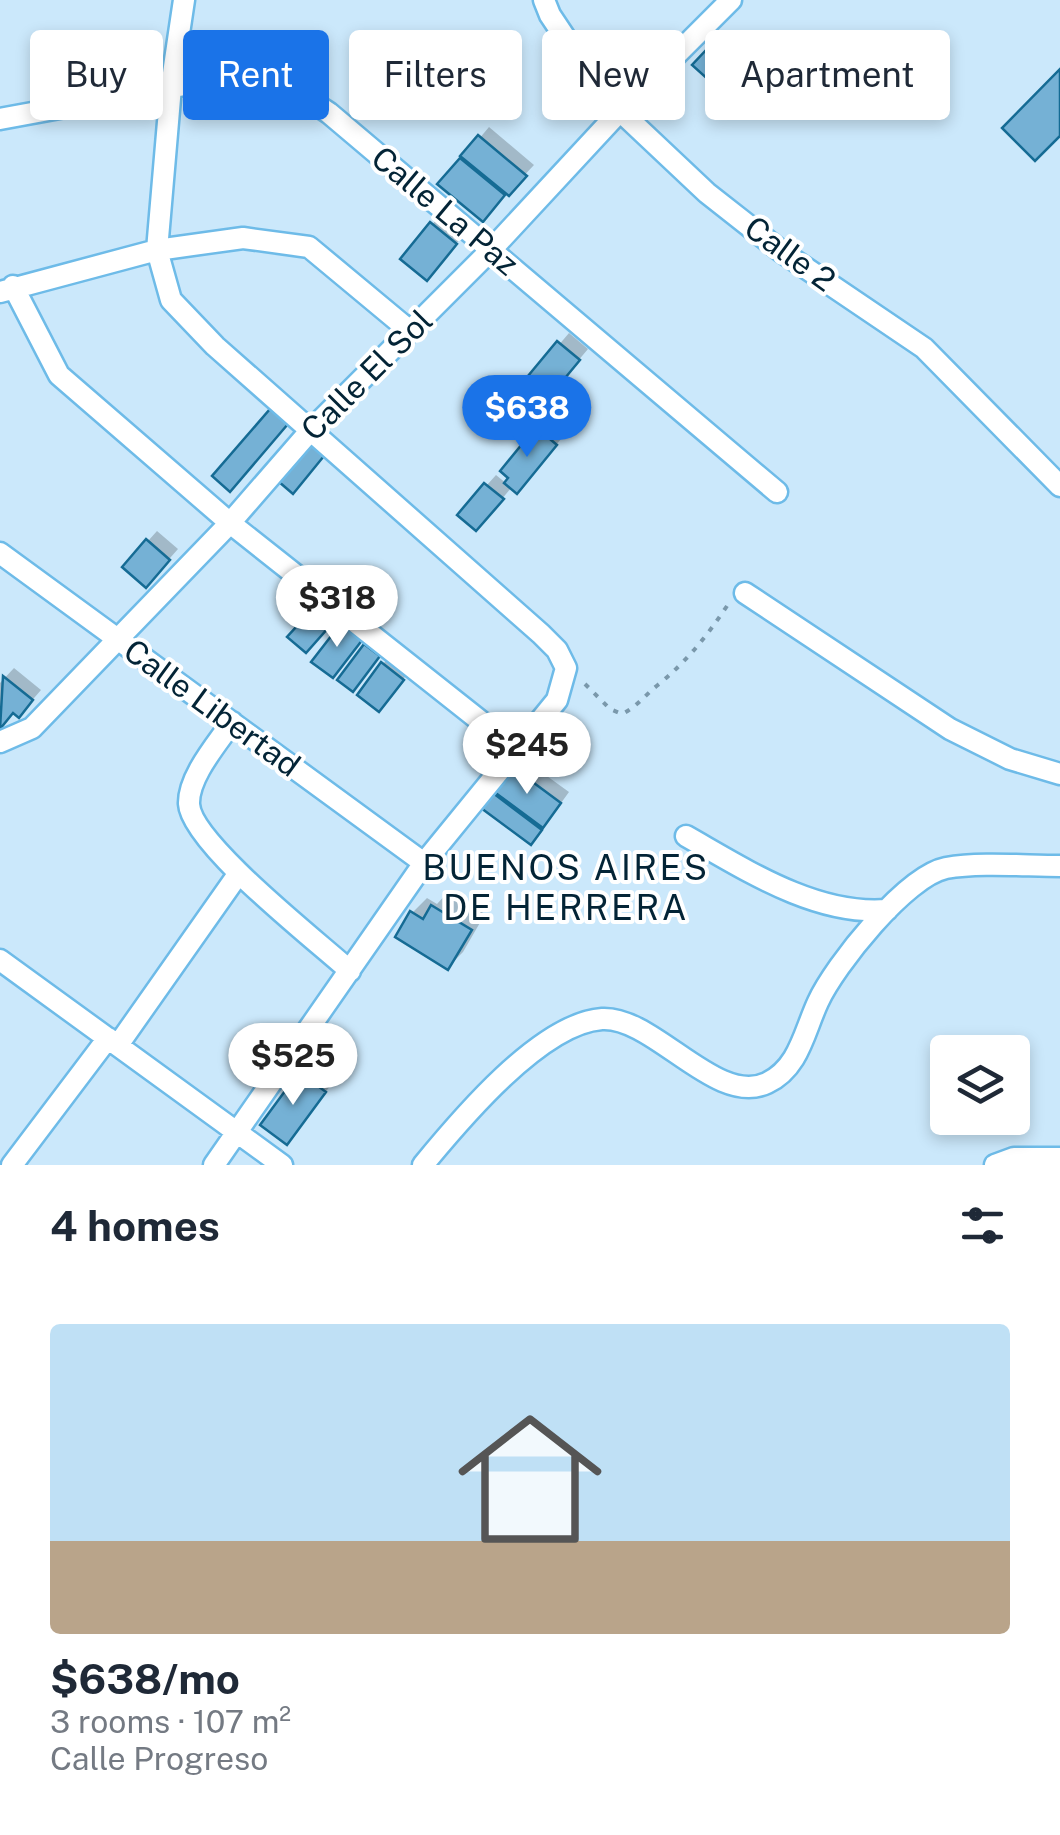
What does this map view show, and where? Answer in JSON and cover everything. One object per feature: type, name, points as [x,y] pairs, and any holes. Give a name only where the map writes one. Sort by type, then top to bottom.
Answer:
[{"type":"street","points":[[184,0],[171,87],[158,250],[171,300],[215,346],[310,432],[542,634],[557,650],[566,668],[558,700],[424,863],[214,1165]]},
{"type":"street","name":"Calle 2","points":[[544,0],[560,30]]},
{"type":"street","name":"Calle El Sol","points":[[685,46],[731,0]]},
{"type":"street","name":"Calle La Paz","points":[[0,119],[228,76],[252,76],[301,94],[329,113],[777,492]]},
{"type":"street","name":"Calle El Sol","points":[[0,742],[32,728],[230,523],[310,432],[492,250],[612,120]]},
{"type":"street","name":"Calle 2","points":[[630,120],[707,193],[782,252],[924,348],[1060,486]]},
{"type":"street","points":[[410,331],[309,246],[243,238],[158,250],[6,289],[59,375],[230,523],[516,750]]},
{"type":"street","name":"Calle Libertad","points":[[0,553],[424,863]]},
{"type":"street","points":[[745,593],[950,729],[1010,759],[1060,774]]},
{"type":"street","points":[[232,722],[196,778],[188,802],[194,822],[240,872],[350,971]]},
{"type":"street","points":[[686,836],[754,875],[801,895],[863,912],[887,910]]},
{"type":"street","points":[[423,1165],[500,1079],[536,1050],[575,1027],[602,1019],[628,1024],[733,1085],[761,1086],[777,1078],[792,1062],[804,1043],[818,1001],[851,954],[910,886],[947,868],[1060,866]]},
{"type":"street","points":[[12,1165],[113,1042],[240,872]]},
{"type":"street","points":[[0,960],[282,1165]]},
{"type":"street","points":[[995,1165],[1014,1158],[1060,1158]]},
{"type":"path","points":[[566,668],[610,709],[622,714],[638,706],[672,676],[704,641],[729,604],[745,593]]},
{"type":"building","points":[[705,51],[705,77],[692,65]]},
{"type":"building","points":[[1060,69],[1060,136],[1035,161],[1002,128]]},
{"type":"building","points":[[478,135],[527,176],[509,196],[460,156]]},
{"type":"building","points":[[460,158],[505,195],[483,222],[437,184]]},
{"type":"building","points":[[430,222],[457,244],[427,281],[400,259]]},
{"type":"building","points":[[557,341],[580,360],[536,413],[513,394]]},
{"type":"building","points":[[270,409],[288,424],[230,492],[212,476]]},
{"type":"building","points":[[536,427],[557,445],[517,494],[504,483],[508,478],[500,471]]},
{"type":"building","points":[[309,443],[324,456],[293,494],[278,481]]},
{"type":"building","points":[[484,483],[504,499],[476,531],[457,515]]},
{"type":"building","points":[[146,539],[170,560],[146,588],[122,567]]},
{"type":"building","points":[[318,603],[336,619],[306,653],[287,637]]},
{"type":"building","points":[[342,622],[363,639],[333,678],[311,662]]},
{"type":"building","points":[[364,644],[380,656],[353,692],[337,680]]},
{"type":"building","points":[[381,662],[404,680],[379,712],[357,695]]},
{"type":"building","points":[[3,676],[33,700],[19,718],[13,713],[0,729]]},
{"type":"building","points":[[511,766],[561,803],[543,828],[493,791]]},
{"type":"building","points":[[493,793],[542,830],[531,845],[481,808]]},
{"type":"building","points":[[431,905],[472,930],[448,970],[395,937],[410,911],[423,919]]},
{"type":"building","points":[[299,1072],[326,1092],[287,1145],[260,1125]]},
{"type":"district","name":"BUENOS AIRES DE HERRERA","points":[[566,888]]}]
